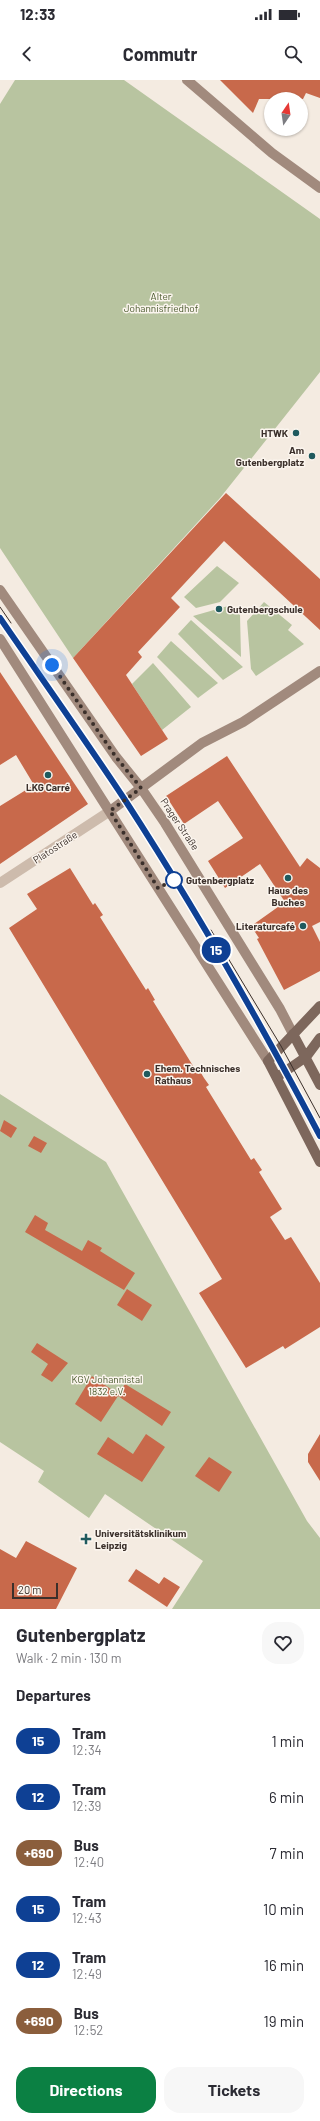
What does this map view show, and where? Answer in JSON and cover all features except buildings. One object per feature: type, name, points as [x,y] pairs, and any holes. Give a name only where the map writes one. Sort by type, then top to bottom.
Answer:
[{"type":"main road","points":[[187,80],[272,153],[320,188]]},
{"type":"main road","name":"Prager Straße","points":[[0,590],[116,757],[141,788],[194,868],[280,1009],[320,1085]]},
{"type":"main road","points":[[0,639],[268,1061],[320,1162]]},
{"type":"main road","points":[[110,811],[202,743],[243,722],[320,671]]},
{"type":"main road","points":[[268,1061],[320,1006]]},
{"type":"main road","points":[[277,1078],[306,1057],[320,1038]]},
{"type":"street","name":"Platostraße","points":[[0,883],[110,811]]},
{"type":"green space","name":"Alter Johannisfriedhof","points":[[15,80],[124,80],[320,219],[320,372],[220,498],[73,658],[0,548],[0,104]]},
{"type":"green space","points":[[217,566],[239,583],[220,602],[196,608],[184,597]]},
{"type":"green space","points":[[264,602],[292,625],[288,630],[304,644],[256,676],[251,669],[247,621]]},
{"type":"green space","points":[[228,606],[240,615],[241,657],[193,616]]},
{"type":"green space","points":[[191,620],[243,667],[223,680],[178,634]]},
{"type":"green space","points":[[171,641],[218,683],[198,698],[157,657]]},
{"type":"green space","points":[[153,663],[191,707],[162,730],[132,684]]},
{"type":"green space","name":"KGV Johannistal 1832 e.V.","points":[[0,1094],[106,1162],[307,1521],[320,1538],[320,1609],[172,1609],[203,1561],[105,1494],[89,1518],[38,1482],[44,1471],[0,1442]]},
{"type":"tram line","points":[[0,607],[11,623]]},
{"type":"tram line","points":[[0,618],[125,800],[177,882],[251,1008],[320,1136]]},
{"type":"tram line","name":"15","points":[[0,618],[125,800],[154,846],[256,1018],[320,1136]]},
{"type":"tram line","points":[[211,930],[281,1046],[320,1118]]},
{"type":"place","name":"HTWK","points":[[296,433]]},
{"type":"place","name":"Am Gutenbergplatz","points":[[312,456]]},
{"type":"place","name":"Gutenbergschule","points":[[219,609]]},
{"type":"place","name":"LKG Carré","points":[[48,775]]},
{"type":"place","name":"Haus des Buches","points":[[288,878]]},
{"type":"place","name":"Gutenbergplatz","points":[[174,880]]},
{"type":"place","name":"Literaturcafé","points":[[303,926]]},
{"type":"place","name":"Ehem. Technisches Rathaus","points":[[147,1074]]},
{"type":"place","name":"Universitätsklinikum Leipzig","points":[[86,1539]]},
{"type":"route","points":[[52,665],[116,757],[141,788],[110,811],[158,888],[174,880]]}]
